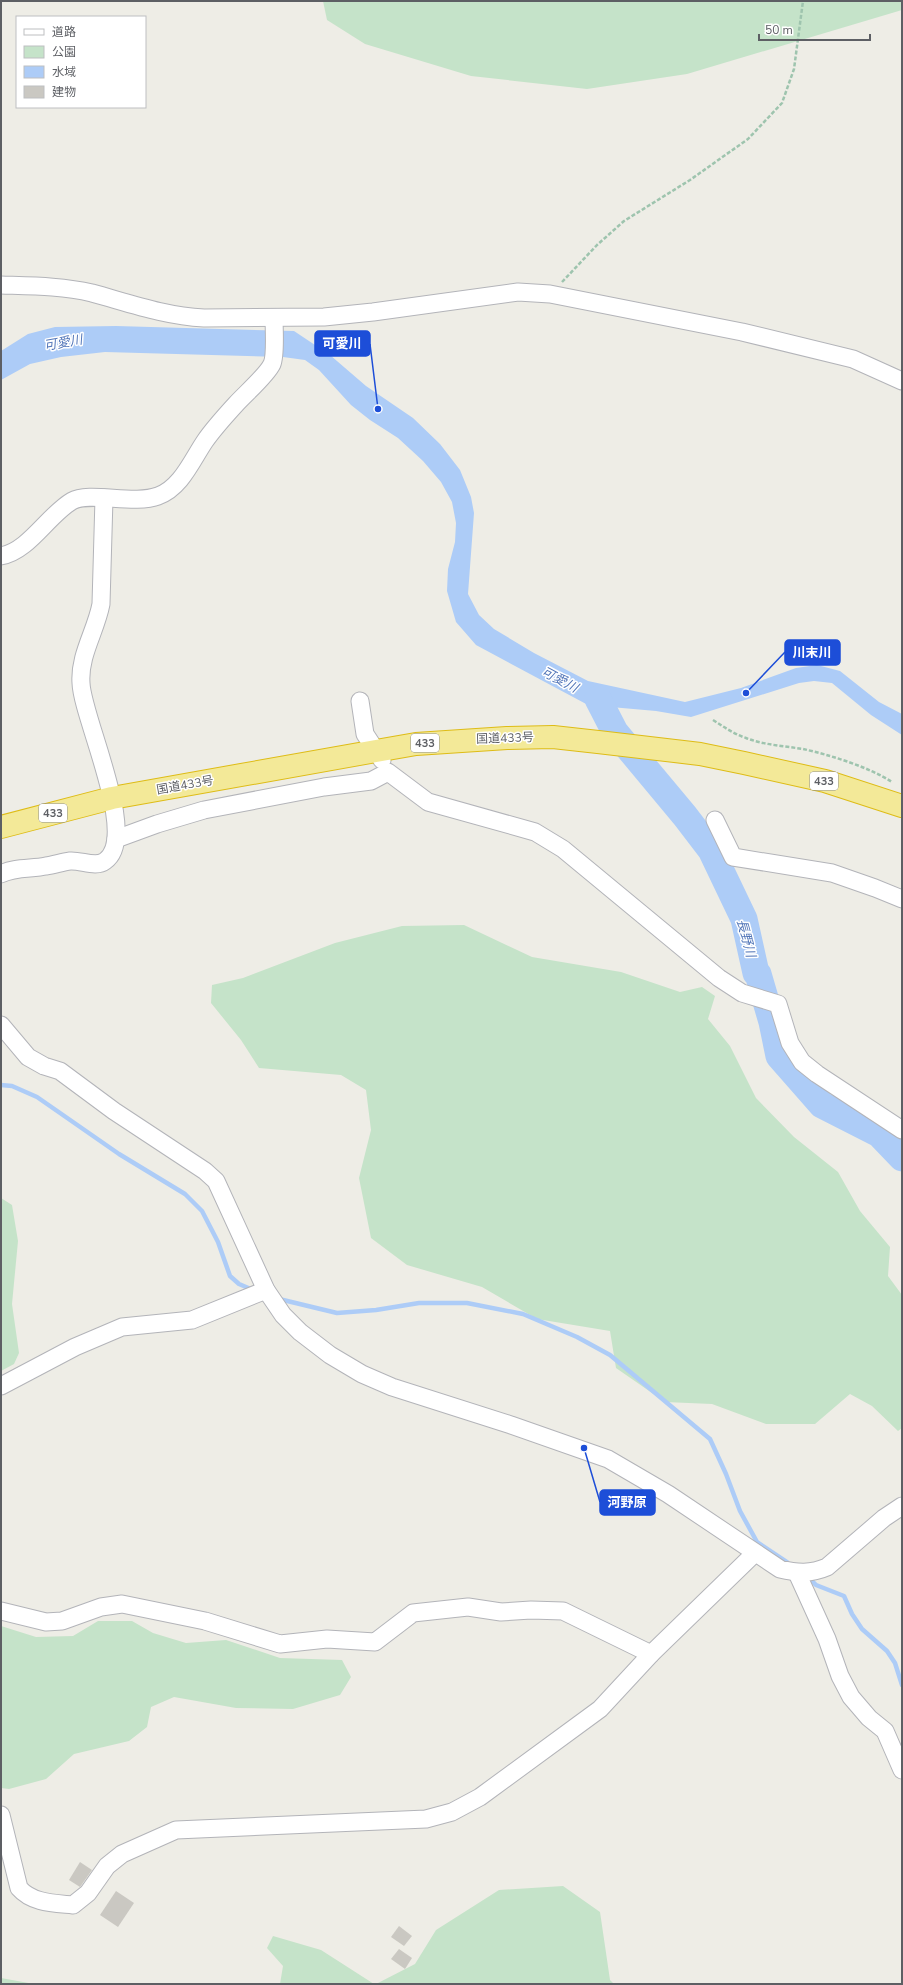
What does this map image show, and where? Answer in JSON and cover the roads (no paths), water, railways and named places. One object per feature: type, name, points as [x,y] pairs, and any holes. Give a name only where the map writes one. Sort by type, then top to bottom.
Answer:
[{"type":"highway","name":"国道433号","points":[[1,815],[108,798],[416,744],[507,738],[553,737],[672,750],[744,763],[825,781],[902,806]]},
{"type":"highway","name":"国道433号","points":[[1,827],[108,798]]},
{"type":"street","points":[[1,285],[54,286],[90,293],[149,310],[187,317],[274,324],[518,292],[550,294],[742,332],[853,359],[902,381]]},
{"type":"street","points":[[1,556],[9,555],[19,548],[73,500],[80,497],[145,499],[158,496],[170,489],[180,479],[213,431],[271,366],[273,360],[274,324]]},
{"type":"street","points":[[1,874],[70,861],[98,864],[106,861],[112,852],[116,839],[116,821],[108,798],[99,748],[84,702],[80,679],[82,660],[98,619],[101,604],[104,498]]},
{"type":"street","points":[[360,702],[365,734],[388,772],[428,802],[535,832],[563,849],[719,978],[742,993],[778,1004],[790,1043],[802,1062],[817,1074],[902,1130]]},
{"type":"street","points":[[116,839],[157,824],[204,810],[324,787],[372,781],[388,772]]},
{"type":"street","points":[[715,820],[733,857],[832,873],[902,899]]},
{"type":"street","points":[[1,1025],[28,1057],[44,1066],[60,1071],[114,1110],[205,1171],[216,1181],[266,1290],[283,1315],[300,1332],[330,1355],[362,1374],[392,1387],[511,1425],[608,1459],[668,1494],[780,1569],[798,1573],[816,1572],[827,1567],[884,1518],[902,1506]]},
{"type":"street","points":[[1,1386],[75,1346],[122,1327],[192,1320],[266,1290]]},
{"type":"street","points":[[1,1815],[19,1888],[27,1897],[51,1903],[73,1905],[88,1893],[107,1866],[122,1854],[176,1830],[426,1819],[452,1812],[486,1792],[600,1709],[652,1654],[755,1553]]},
{"type":"street","points":[[798,1573],[827,1639],[840,1676],[851,1697],[869,1718],[885,1732],[902,1770]]},
{"type":"street","points":[[1,1611],[46,1622],[62,1621],[101,1607],[122,1604],[205,1621],[280,1644],[327,1638],[375,1642],[414,1613],[468,1607],[500,1612],[531,1610],[563,1611],[652,1654]]},
{"type":"water","points":[[116,326],[294,331],[330,355],[366,386],[413,418],[440,444],[460,470],[471,497],[474,513],[468,594],[479,615],[494,629],[534,653],[588,681],[685,702],[741,688],[796,668],[817,665],[840,671],[879,702],[902,714],[902,735],[871,715],[832,683],[814,681],[799,683],[691,717],[656,711],[588,705],[476,645],[456,622],[447,591],[448,569],[455,542],[456,523],[452,502],[441,482],[423,461],[398,438],[370,420],[351,405],[319,370],[305,360],[283,357],[105,352],[61,357],[30,364],[1,380],[1,351],[28,334],[55,327]]},
{"type":"waterway","name":"長野川","points":[[598,699],[615,732],[685,816],[711,850],[744,919],[756,973],[758,974],[772,1022],[779,1056],[822,1105],[879,1134],[902,1158]]},
{"type":"waterway","points":[[1,1085],[12,1086],[37,1097],[119,1154],[185,1194],[202,1211],[218,1242],[230,1276],[239,1284],[253,1290]]},
{"type":"waterway","points":[[279,1299],[337,1313],[376,1310],[419,1303],[467,1303],[523,1314],[577,1337],[610,1355],[710,1439],[726,1474],[740,1511],[757,1542],[787,1562]]},
{"type":"waterway","points":[[810,1579],[816,1585],[844,1596],[852,1614],[862,1629],[887,1651],[895,1663],[902,1685]]},
{"type":"place","name":"可愛川","points":[[378,409]]},
{"type":"place","name":"川末川","points":[[746,693]]},
{"type":"place","name":"河野原","points":[[584,1448]]}]
